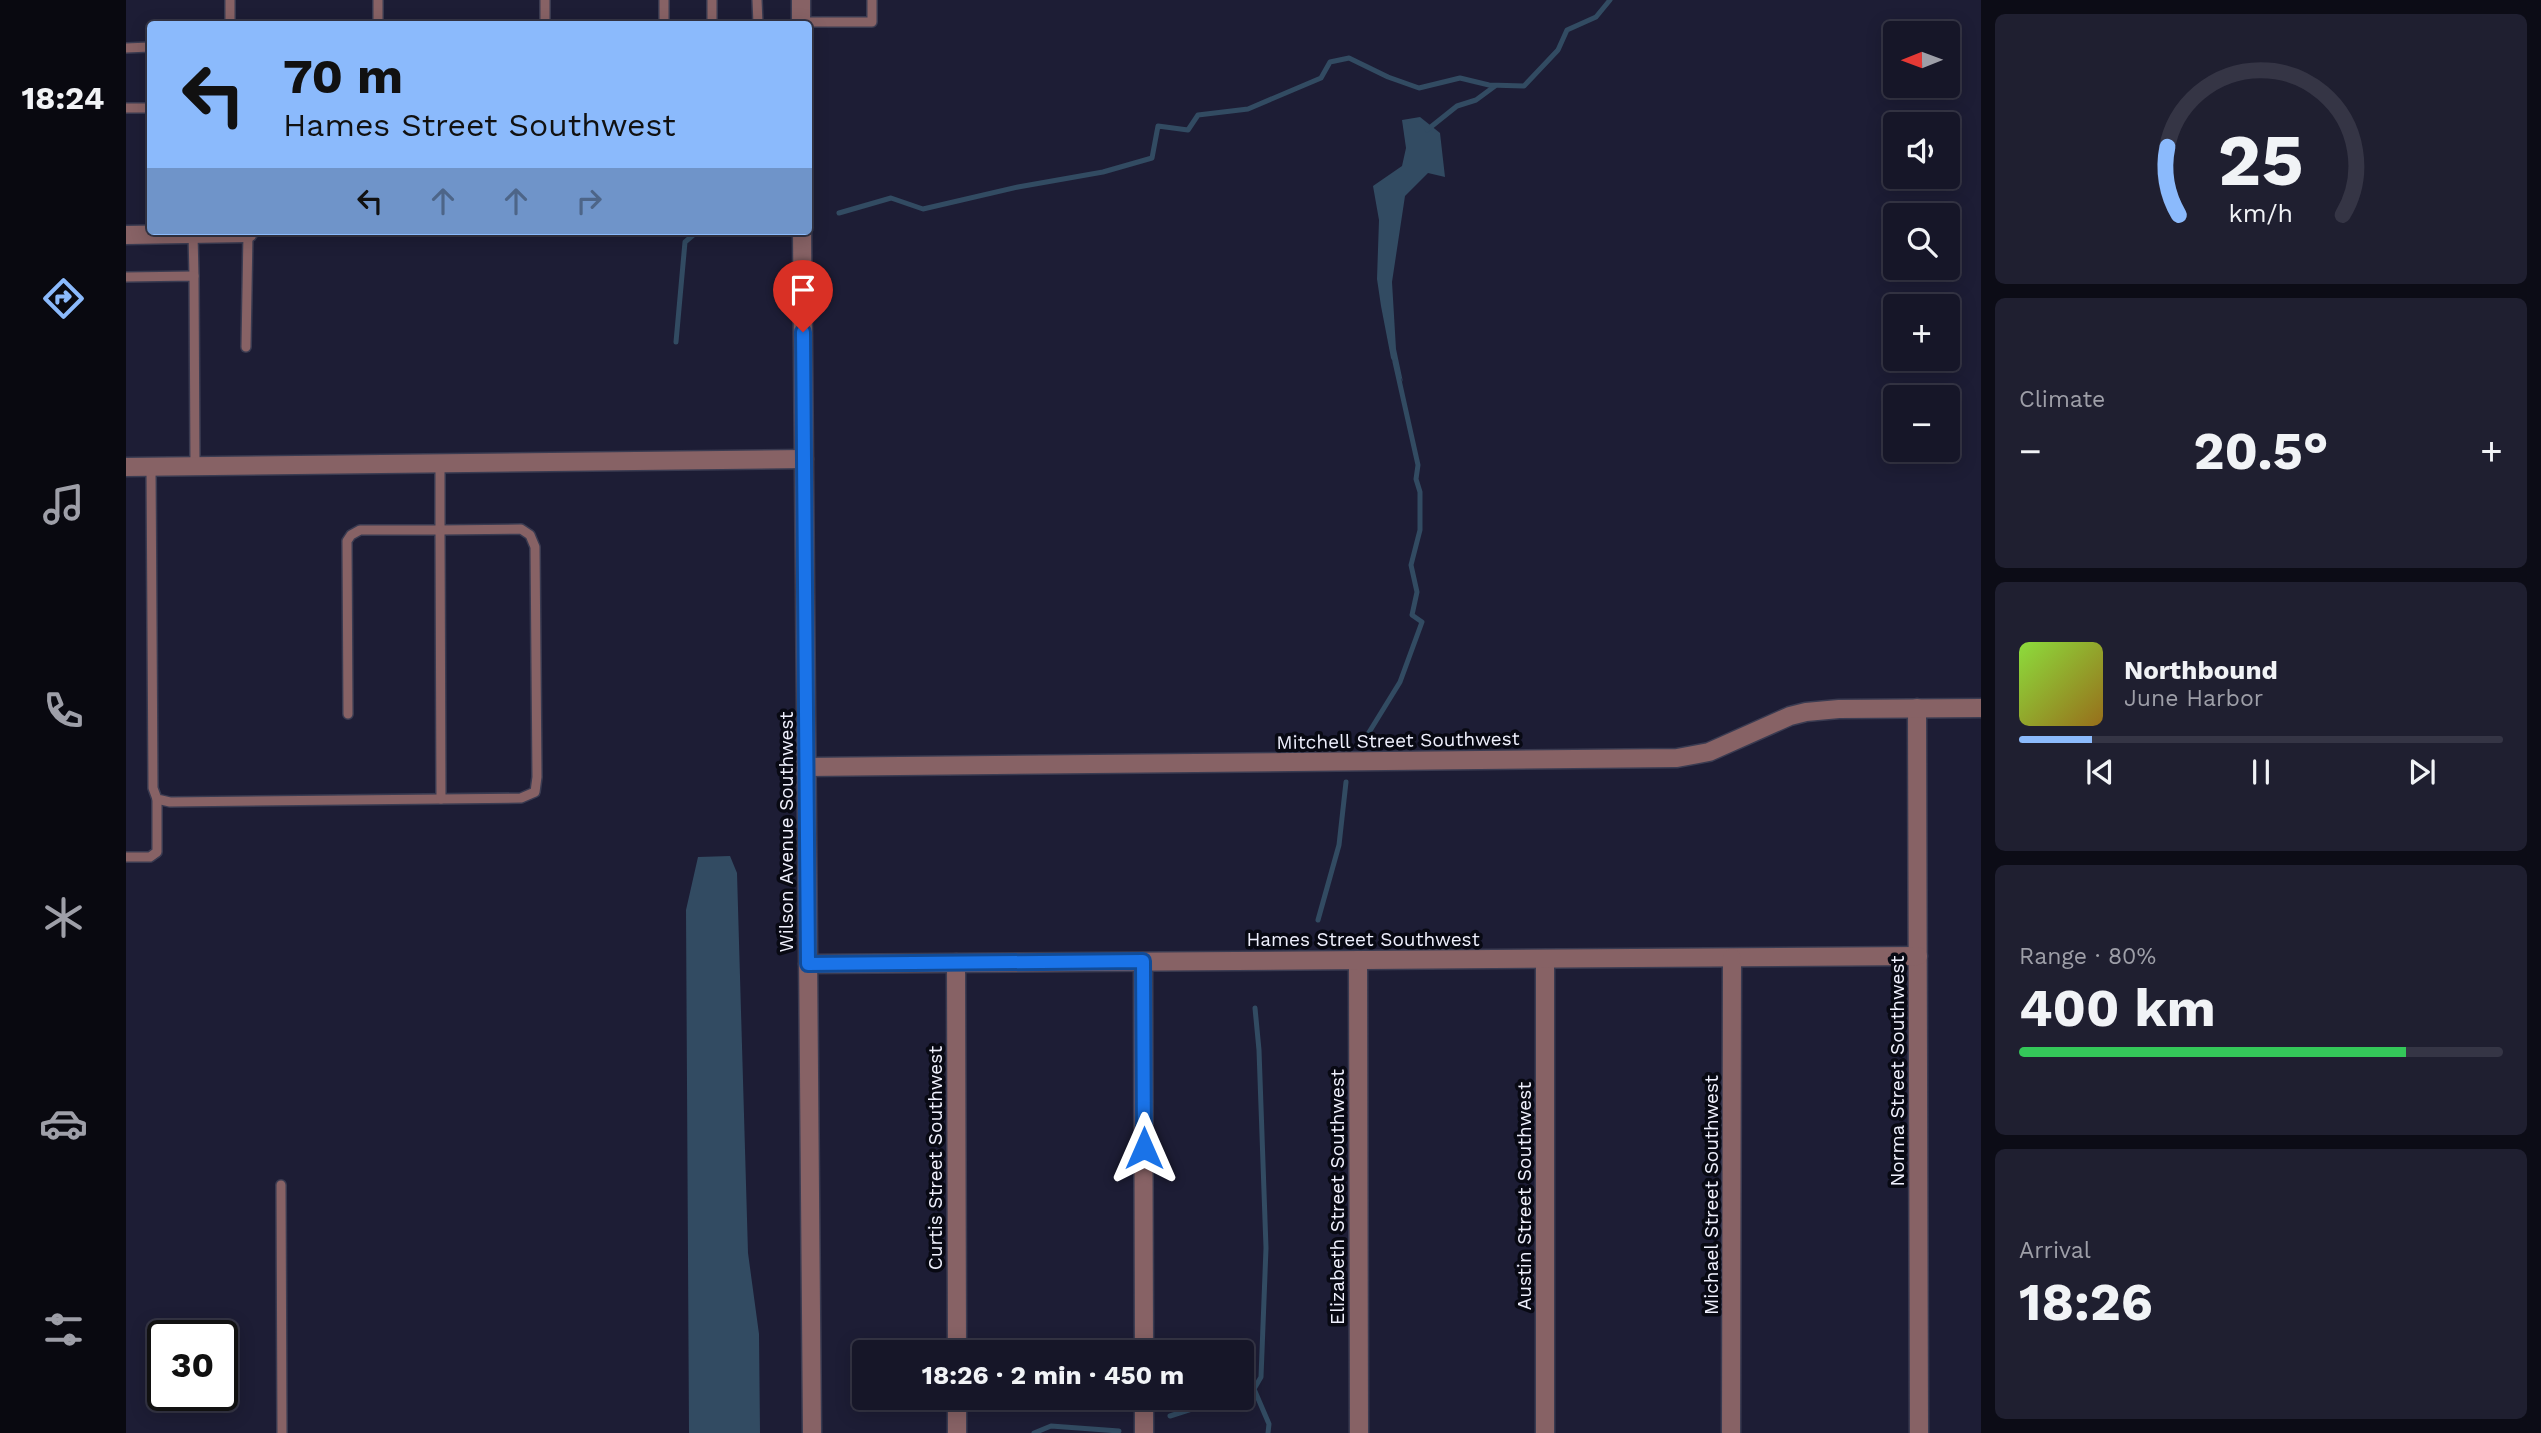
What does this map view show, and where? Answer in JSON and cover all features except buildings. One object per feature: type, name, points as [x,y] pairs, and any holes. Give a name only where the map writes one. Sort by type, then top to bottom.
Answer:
[{"type":"street","points":[[801,0],[801,21]]},
{"type":"street","points":[[126,235],[147,235]]},
{"type":"street","name":"Wilson Avenue Southwest","points":[[802,235],[811,1433]]},
{"type":"street","points":[[126,467],[804,459]]},
{"type":"street","name":"Norma Street Southwest","points":[[1917,708],[1919,1433]]},
{"type":"street","name":"Mitchell Street Southwest","points":[[806,767],[1678,758],[1709,752],[1790,716],[1806,712],[1839,709],[1981,708]]},
{"type":"street","name":"Hames Street Southwest","points":[[808,964],[1918,957]]},
{"type":"street","name":"Michael Street Southwest","points":[[1731,1433],[1732,958]]},
{"type":"street","name":"Austin Street Southwest","points":[[1545,959],[1545,1433]]},
{"type":"street","name":"Elizabeth Street Southwest","points":[[1358,960],[1359,1433]]},
{"type":"street","points":[[1143,961],[1144,1340]]},
{"type":"street","name":"Curtis Street Southwest","points":[[956,963],[957,1340]]},
{"type":"street","points":[[957,1410],[957,1433]]},
{"type":"street","points":[[1144,1410],[1144,1433]]},
{"type":"lane","points":[[230,0],[230,21]]},
{"type":"lane","points":[[378,0],[378,21]]},
{"type":"lane","points":[[545,0],[545,21]]},
{"type":"lane","points":[[664,0],[664,21]]},
{"type":"lane","points":[[712,0],[712,21]]},
{"type":"lane","points":[[757,0],[758,21]]},
{"type":"lane","points":[[812,23],[872,22],[872,0]]},
{"type":"lane","points":[[126,48],[147,47]]},
{"type":"lane","points":[[126,108],[147,108]]},
{"type":"lane","points":[[193,235],[195,466]]},
{"type":"lane","points":[[246,347],[248,235]]},
{"type":"lane","points":[[126,277],[194,276]]},
{"type":"lane","points":[[440,463],[441,799]]},
{"type":"lane","points":[[126,857],[150,857],[157,852],[157,799],[153,789],[151,467]]},
{"type":"lane","points":[[157,799],[170,802],[530,796],[535,792],[537,763],[535,547],[530,535],[521,529],[360,530],[351,534],[347,541],[348,714]]},
{"type":"lane","points":[[281,1185],[282,1433]]},
{"type":"water","points":[[1420,117],[1440,133],[1445,177],[1428,173],[1405,196],[1392,282],[1396,349],[1403,382],[1391,358],[1381,306],[1377,279],[1379,220],[1373,186],[1402,166],[1406,148],[1402,120]]},
{"type":"water","points":[[730,856],[737,873],[748,1253],[759,1334],[760,1433],[689,1433],[686,910],[698,857]]},
{"type":"waterway","points":[[839,213],[891,198],[923,209],[1018,187],[1103,172],[1152,158],[1158,126],[1188,130],[1198,115],[1248,109],[1321,78],[1330,62],[1349,58],[1388,77],[1419,88],[1460,78],[1489,85],[1524,86],[1558,50],[1567,30],[1596,17],[1610,0]]},
{"type":"waterway","points":[[1427,130],[1457,106],[1476,100],[1495,86]]},
{"type":"waterway","points":[[676,342],[685,242],[693,235]]},
{"type":"waterway","points":[[1368,734],[1400,682],[1422,622],[1412,615],[1417,592],[1411,565],[1420,530],[1420,492],[1416,479],[1418,465],[1395,362]]},
{"type":"waterway","points":[[1318,920],[1339,845],[1346,782]]},
{"type":"waterway","points":[[1254,1389],[1261,1377],[1266,1248],[1255,1008]]},
{"type":"waterway","points":[[1254,1389],[1269,1424],[1268,1433]]},
{"type":"waterway","points":[[1170,1416],[1189,1410]]},
{"type":"waterway","points":[[1034,1433],[1051,1426],[1119,1431]]},
{"type":"route","points":[[803,332],[808,964],[1143,961],[1144,1148]]}]
